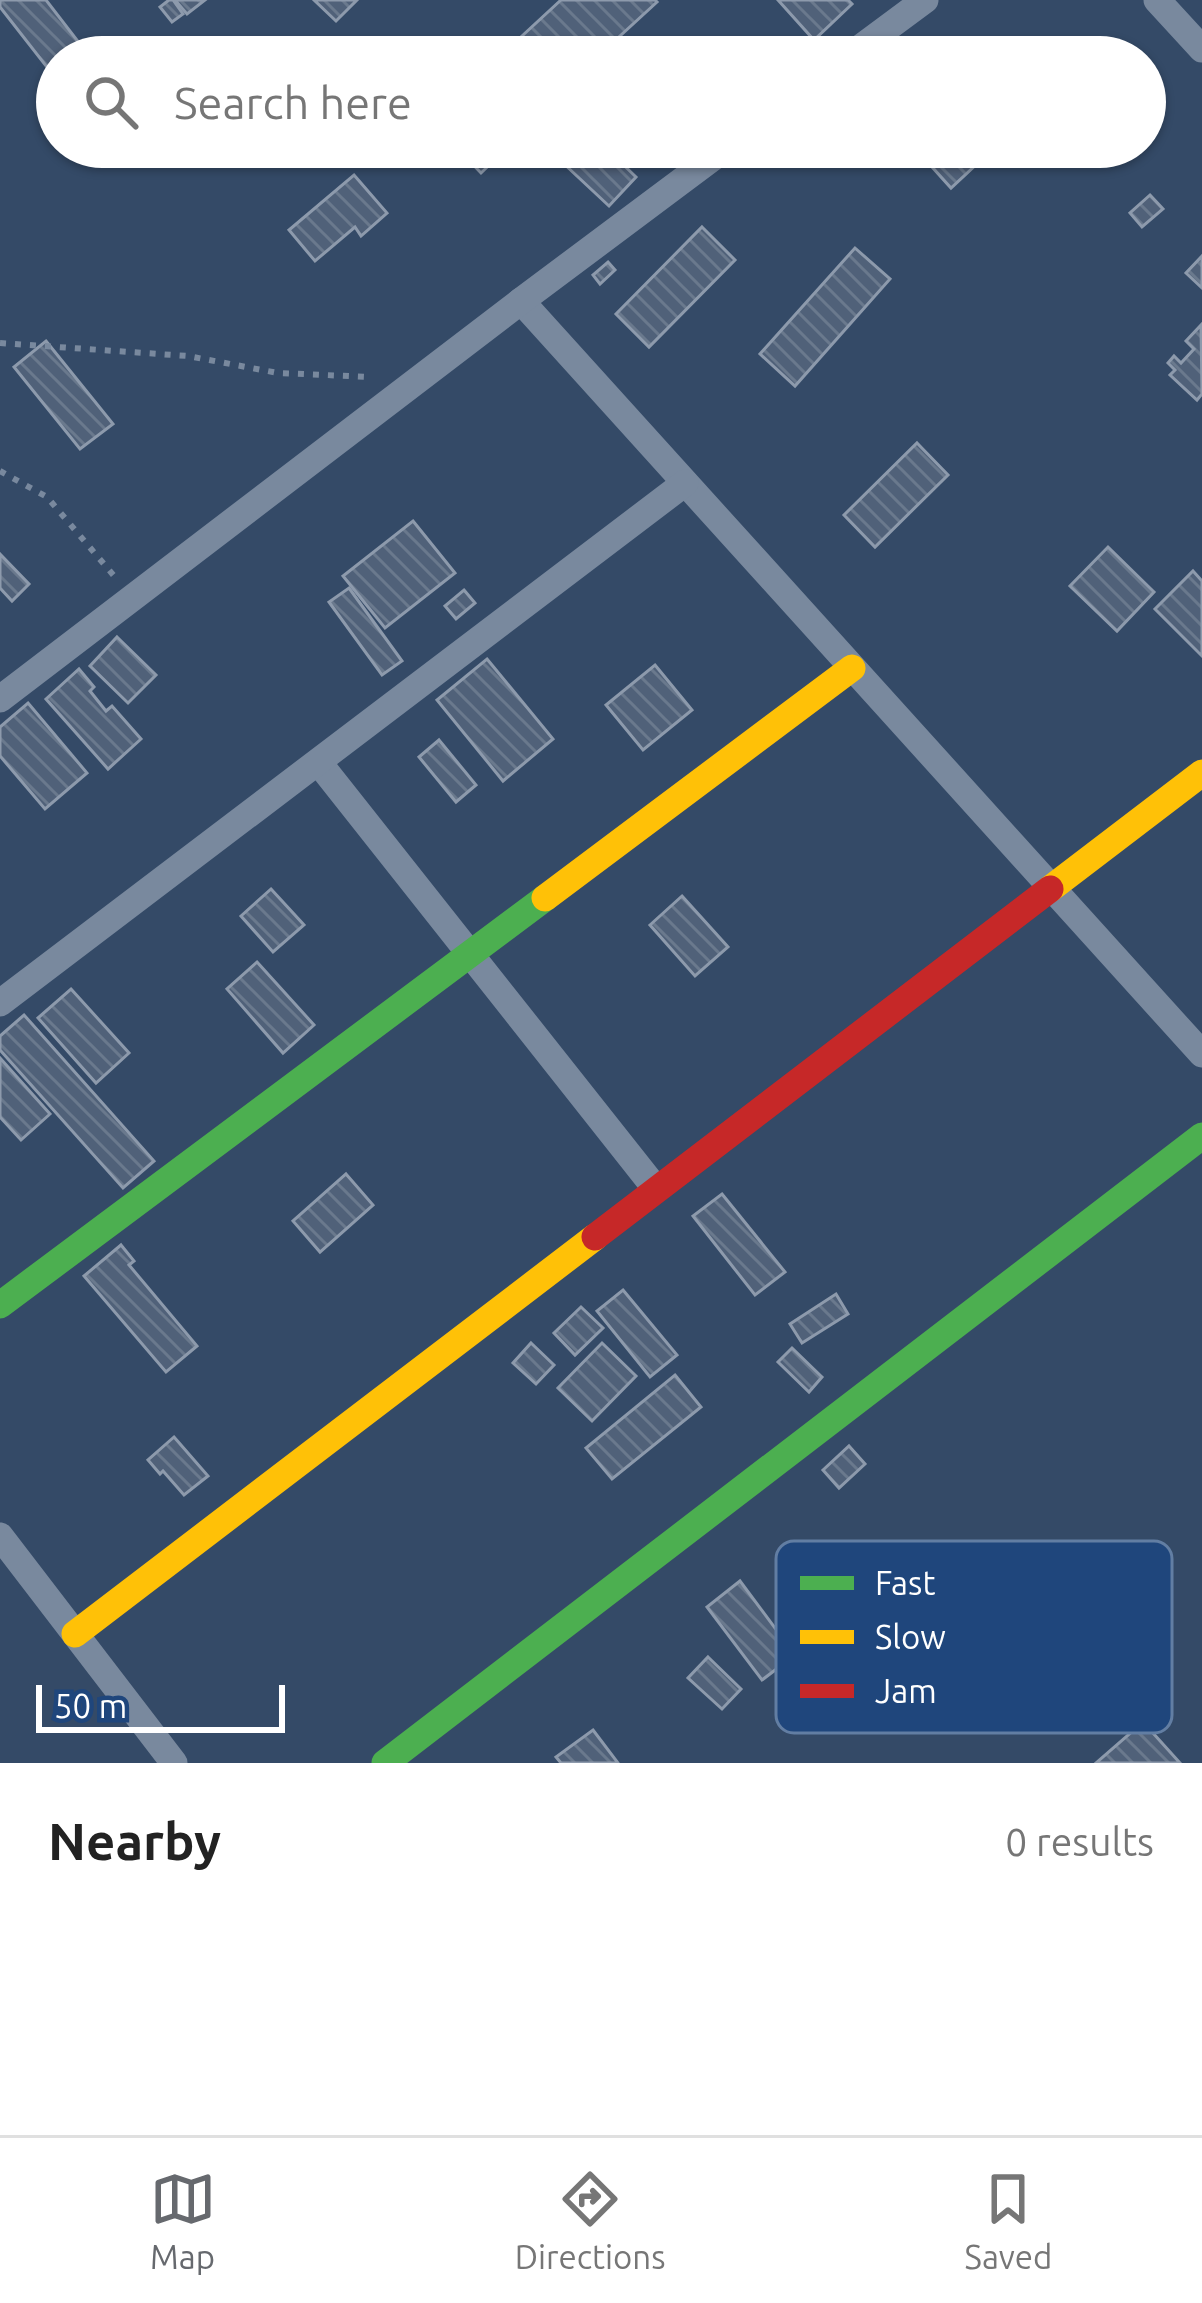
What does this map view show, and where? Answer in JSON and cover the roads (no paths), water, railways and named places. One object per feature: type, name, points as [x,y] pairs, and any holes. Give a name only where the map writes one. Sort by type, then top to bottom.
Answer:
[{"type":"street","points":[[876,36],[925,0]]},
{"type":"street","points":[[1157,0],[1202,49]]},
{"type":"street","points":[[0,699],[700,168]]},
{"type":"street","points":[[520,301],[1202,1054]]},
{"type":"street","points":[[0,1003],[685,483]]},
{"type":"street","points":[[0,1305],[852,668]]},
{"type":"street","points":[[320,763],[656,1189]]},
{"type":"street","points":[[75,1634],[1202,773]]},
{"type":"street","points":[[385,1763],[1202,1136]]},
{"type":"street","points":[[0,1536],[174,1763]]}]
